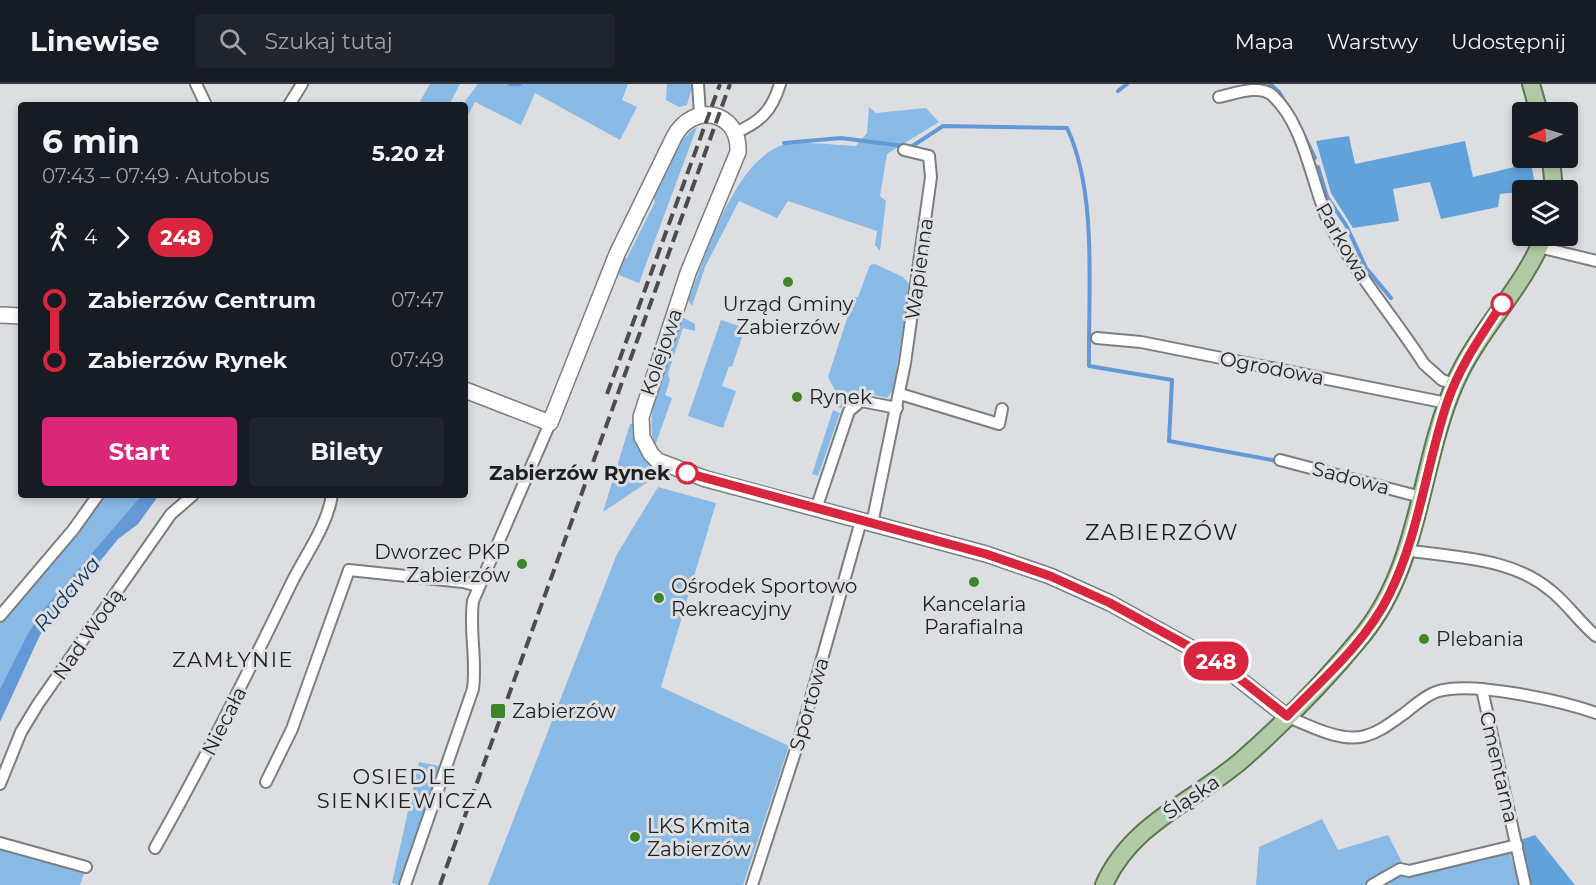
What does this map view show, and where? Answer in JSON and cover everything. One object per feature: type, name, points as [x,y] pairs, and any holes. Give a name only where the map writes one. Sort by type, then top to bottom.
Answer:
[{"type":"main road","points":[[1531,84],[1536,102]]},
{"type":"main road","name":"Śląska","points":[[1104,885],[1118,860],[1136,837],[1156,820],[1227,772],[1287,716],[1373,622],[1390,594],[1406,550],[1454,384],[1480,337],[1538,246]]},
{"type":"street","points":[[196,84],[205,102]]},
{"type":"street","points":[[291,102],[302,84]]},
{"type":"street","points":[[698,84],[700,114]]},
{"type":"street","points":[[405,885],[473,689],[476,665],[471,612],[478,586],[550,423],[607,276],[646,192],[678,130],[686,120],[700,114],[712,115],[725,121],[735,133],[760,120],[769,111],[780,84]]},
{"type":"street","name":"Parkowa","points":[[1219,97],[1255,90],[1265,91],[1273,96],[1299,138],[1320,203],[1341,244],[1424,364],[1442,380],[1454,384]]},
{"type":"street","name":"Kolejowa","points":[[735,133],[738,147],[736,158],[688,273],[644,404],[642,437],[651,454],[669,467],[986,554],[1050,576],[1110,603],[1221,664],[1287,716]]},
{"type":"street","name":"Wapienna","points":[[866,522],[900,394],[922,253],[932,164],[929,156],[904,150]]},
{"type":"street","points":[[1555,246],[1596,261]]},
{"type":"street","points":[[0,315],[18,316]]},
{"type":"street","name":"Ogrodowa","points":[[1096,338],[1142,342],[1447,403]]},
{"type":"street","points":[[468,391],[550,423]]},
{"type":"street","points":[[900,394],[999,424],[1002,409]]},
{"type":"street","points":[[816,509],[849,411],[861,401],[897,408]]},
{"type":"street","name":"Sadowa","points":[[1280,460],[1421,497]]},
{"type":"street","points":[[0,616],[73,530],[96,498]]},
{"type":"street","name":"Nad Wodą","points":[[0,784],[21,732],[38,704],[171,514],[190,498]]},
{"type":"street","name":"Niecała","points":[[155,848],[221,730],[304,558],[329,513],[332,498]]},
{"type":"street","name":"Sportowa","points":[[752,885],[866,522]]},
{"type":"street","points":[[1406,550],[1507,565],[1525,572],[1551,591],[1596,636]]},
{"type":"street","points":[[266,783],[292,729],[349,570],[463,582],[478,586]]},
{"type":"street","name":"Cmentarna","points":[[1287,716],[1335,735],[1364,737],[1382,729],[1437,691],[1482,689],[1577,706],[1596,713]]},
{"type":"street","name":"Cmentarna","points":[[1482,689],[1525,885]]},
{"type":"street","points":[[0,843],[86,867]]},
{"type":"street","name":"Cmentarna","points":[[1372,885],[1400,869],[1408,871],[1516,845]]},
{"type":"shaded area","points":[[430,84],[460,84],[451,102],[420,102]]},
{"type":"shaded area","points":[[478,84],[628,84],[622,100],[637,107],[620,140],[535,93],[521,125],[475,102],[468,115],[468,102],[464,102]]},
{"type":"shaded area","points":[[667,84],[693,84],[687,105],[679,107],[666,100]]},
{"type":"shaded area","points":[[869,107],[876,113],[926,108],[939,122],[887,154],[880,196],[886,201],[880,251],[875,245],[877,231],[788,201],[777,218],[739,201],[705,267],[692,306],[688,300],[713,235],[737,187],[752,168],[768,153],[786,144],[856,146],[867,133]]},
{"type":"shaded area","points":[[697,127],[639,283],[619,275],[621,258],[627,258],[655,202],[653,194],[666,167],[684,138]]},
{"type":"shaded area","points":[[1349,136],[1355,164],[1465,141],[1473,177],[1512,168],[1532,168],[1534,180],[1512,180],[1512,193],[1500,194],[1498,207],[1441,219],[1430,182],[1393,189],[1399,221],[1353,228],[1331,193],[1316,141]]},
{"type":"shaded area","points":[[875,264],[903,277],[910,285],[893,390],[887,398],[855,391],[849,393],[841,408],[835,406],[839,392],[835,390],[828,377],[854,297],[858,297],[870,265]]},
{"type":"shaded area","points":[[684,318],[695,324],[695,331],[683,328],[668,374],[670,380],[665,395],[672,398],[655,446],[652,432],[654,399],[681,319]]},
{"type":"shaded area","points":[[721,320],[745,328],[732,367],[729,366],[722,386],[736,391],[723,428],[688,416]]},
{"type":"shaded area","points":[[833,410],[840,413],[818,476],[812,474]]},
{"type":"shaded area","points":[[630,424],[633,424],[640,450],[658,469],[652,479],[603,512]]},
{"type":"shaded area","points":[[658,487],[716,503],[661,687],[789,746],[743,885],[488,885],[617,554]]},
{"type":"shaded area","points":[[98,498],[139,498],[36,622],[0,689],[0,621]]},
{"type":"shaded area","points":[[419,762],[440,766],[399,885],[392,883]]},
{"type":"shaded area","points":[[1322,819],[1338,850],[1388,835],[1407,872],[1510,853],[1519,885],[1256,885],[1259,847]]},
{"type":"shaded area","points":[[1535,835],[1575,885],[1530,885],[1520,840]]},
{"type":"shaded area","points":[[0,849],[85,871],[80,885],[0,885]]},
{"type":"water","name":"Rudawa","points":[[139,498],[157,498],[138,524],[118,539],[40,635],[0,722],[0,689],[29,632],[44,609]]},
{"type":"waterway","points":[[510,84],[520,84]]},
{"type":"waterway","points":[[1118,91],[1127,84]]},
{"type":"waterway","points":[[1270,84],[1279,92],[1288,107]]},
{"type":"waterway","points":[[784,143],[841,138],[911,147],[943,126],[1067,128],[1077,154],[1087,213],[1090,276],[1089,366],[1172,380],[1169,441],[1277,461]]},
{"type":"waterway","points":[[1302,131],[1315,158]]},
{"type":"waterway","points":[[1318,167],[1327,197],[1346,225],[1366,268],[1391,298]]},
{"type":"railway","points":[[607,394],[720,84]]},
{"type":"railway","points":[[440,885],[730,84]]},
{"type":"bus line","name":"248","points":[[687,473],[986,554],[1050,576],[1110,603],[1221,664],[1287,716],[1362,636],[1390,594],[1406,550],[1454,384],[1468,356],[1502,304]]},
{"type":"place","name":"Urząd Gminy Zabierzów","points":[[788,282]]},
{"type":"place","name":"Rynek","points":[[797,397]]},
{"type":"place","name":"Zabierzów Rynek","points":[[687,473]]},
{"type":"place","name":"Dworzec PKP Zabierzów","points":[[522,564]]},
{"type":"place","name":"Kancelaria Parafialna","points":[[974,582]]},
{"type":"place","name":"Ośrodek Sportowo Rekreacyjny","points":[[659,598]]},
{"type":"place","name":"Plebania","points":[[1424,639]]},
{"type":"place","name":"Zabierzów","points":[[498,711]]},
{"type":"place","name":"LKS Kmita Zabierzów","points":[[635,837]]},
{"type":"district","name":"ZABIERZÓW","points":[[1162,532]]},
{"type":"district","name":"ZAMŁYNIE","points":[[233,660]]},
{"type":"district","name":"OSIEDLE SIENKIEWICZA","points":[[405,789]]}]
